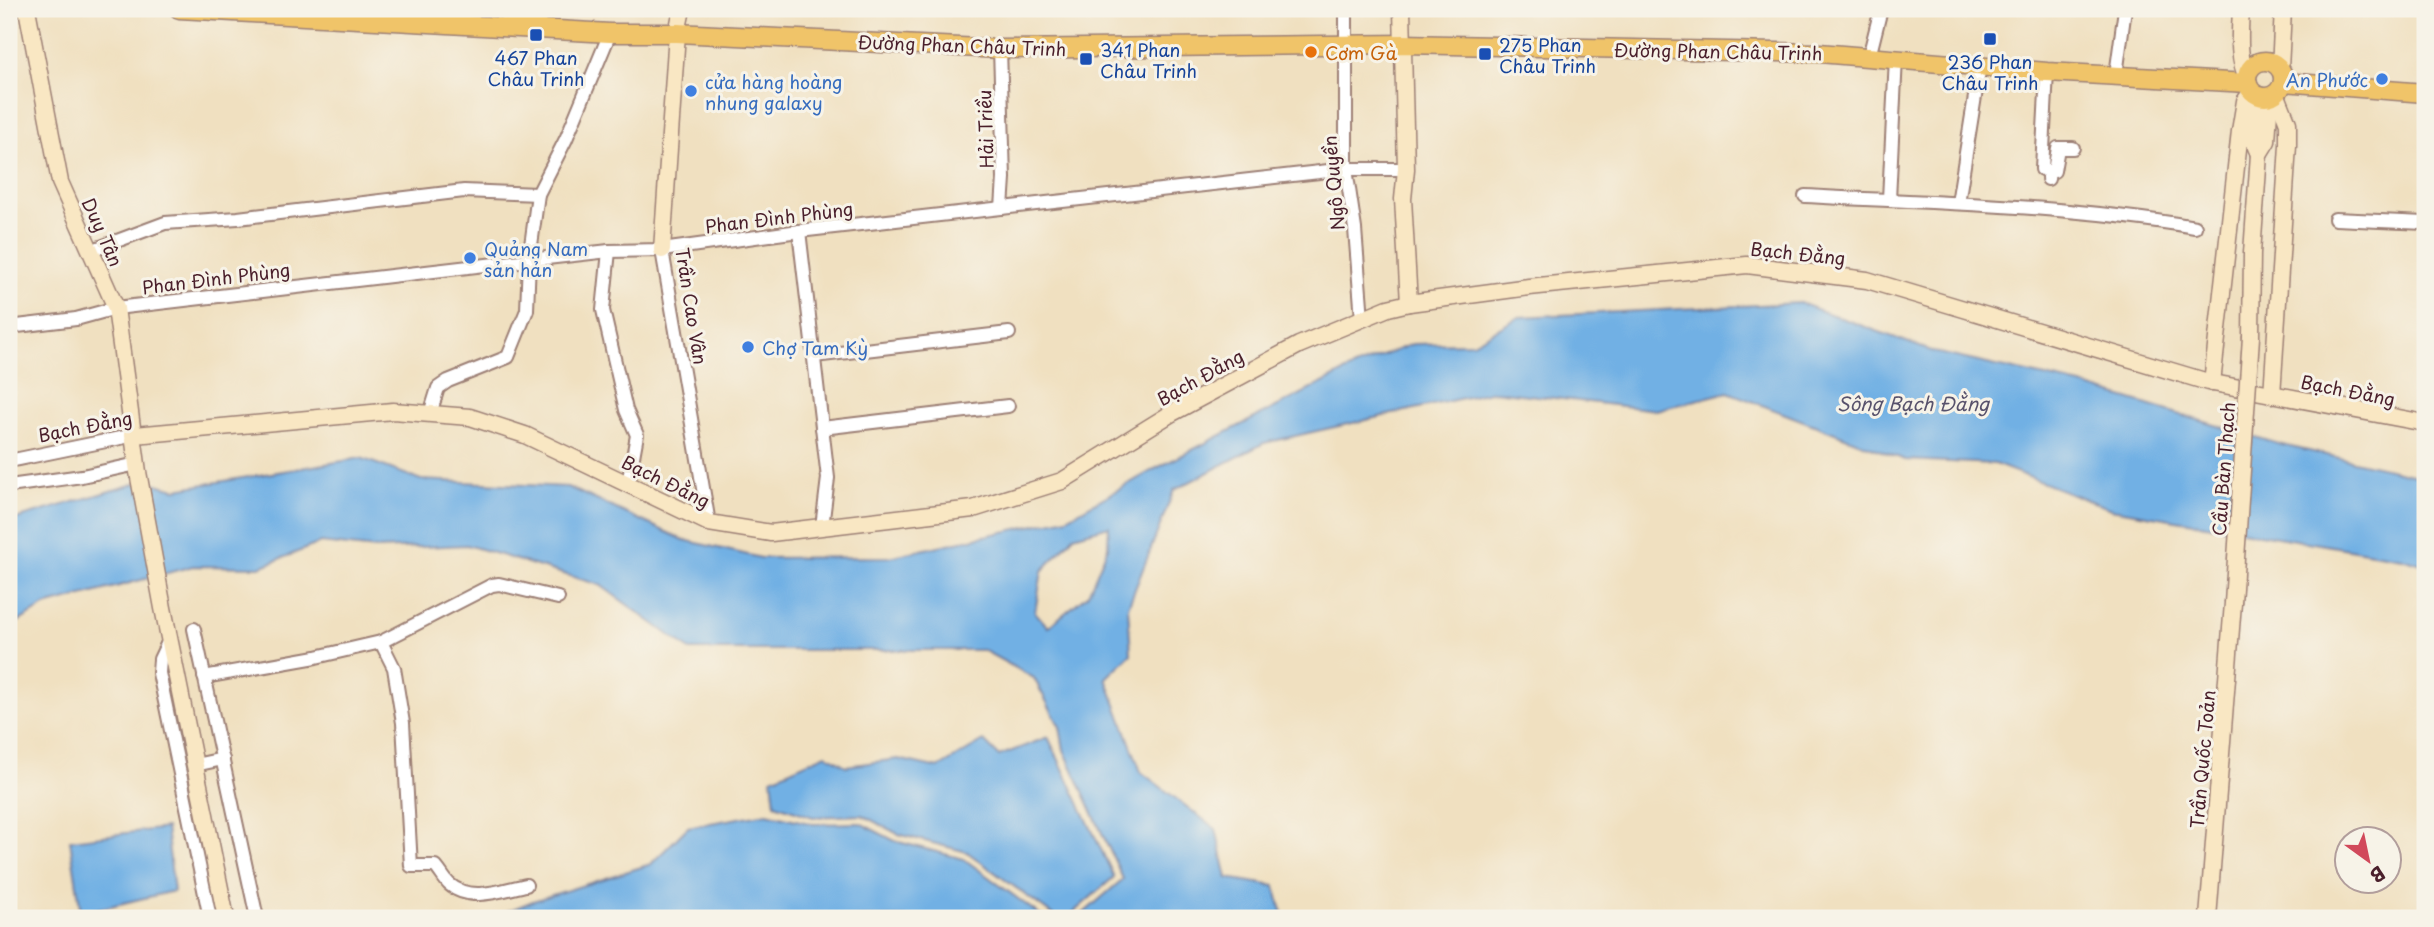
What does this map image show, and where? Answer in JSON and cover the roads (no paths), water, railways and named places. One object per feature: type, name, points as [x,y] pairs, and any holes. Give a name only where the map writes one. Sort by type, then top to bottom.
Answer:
[{"type":"main road","name":"Đường Phan Châu Trinh","points":[[179,9],[610,33],[677,33],[1000,49],[1403,44],[1819,52],[2048,72],[2425,93]]},
{"type":"street","name":"Duy Tân","points":[[27,9],[60,182],[116,308],[138,468],[195,765],[220,915]]},
{"type":"street","name":"Trần Cao Vân","points":[[682,9],[677,33],[662,250],[709,523]]},
{"type":"street","name":"Ngô Quyền","points":[[1346,9],[1346,169],[1355,229],[1362,319]]},
{"type":"street","points":[[1402,9],[1406,169],[1403,199],[1409,303]]},
{"type":"street","points":[[1869,57],[1881,9]]},
{"type":"street","points":[[2116,75],[2125,9]]},
{"type":"street","points":[[2241,9],[2240,41],[2243,66],[2283,106],[2288,123],[2272,395]]},
{"type":"street","points":[[2212,383],[2245,101],[2264,86],[2283,9]]},
{"type":"street","points":[[430,414],[438,388],[457,376],[509,357],[527,310],[538,194],[566,139],[610,33]]},
{"type":"street","name":"Hải Triều","points":[[1000,49],[1004,165],[1002,208]]},
{"type":"street","points":[[1889,199],[1896,58]]},
{"type":"street","points":[[1958,203],[1980,65]]},
{"type":"street","points":[[2048,72],[2042,169],[2048,175],[2054,171],[2058,148],[2073,148]]},
{"type":"street","name":"Cầu Bàn Thạch","points":[[2233,603],[2251,337],[2252,253],[2259,154],[2253,140],[2264,86]]},
{"type":"street","name":"Phan Đình Phùng","points":[[9,327],[76,319],[116,308],[609,251],[662,250],[799,231],[1346,169],[1406,169]]},
{"type":"street","points":[[90,251],[177,220],[238,218],[464,191],[538,194]]},
{"type":"street","points":[[1805,196],[2021,205],[2134,217],[2194,227]]},
{"type":"street","points":[[2334,219],[2425,223]]},
{"type":"street","points":[[799,231],[828,478],[822,527]]},
{"type":"street","points":[[609,251],[603,310],[626,410],[638,435],[628,484]]},
{"type":"street","name":"Bạch Đằng","points":[[9,461],[135,435],[393,411],[470,417],[525,435],[709,523],[771,533],[973,509],[1062,481],[1171,413],[1299,345],[1409,303],[1747,265],[1867,280],[2212,383],[2425,423]]},
{"type":"street","points":[[814,356],[1009,333]]},
{"type":"street","points":[[822,428],[1008,406]]},
{"type":"street","points":[[9,486],[138,468]]},
{"type":"street","points":[[204,677],[382,642],[492,585],[499,584],[558,598]]},
{"type":"street","name":"Trần Quốc Toản","points":[[2208,918],[2233,603]]},
{"type":"street","points":[[194,629],[255,918]]},
{"type":"street","points":[[170,638],[160,659],[159,673],[220,915]]},
{"type":"street","points":[[382,642],[394,668],[404,723],[411,866],[435,866],[449,884],[466,892],[483,895],[526,885]]},
{"type":"street","points":[[195,765],[223,759]]},
{"type":"water","name":"Sông Bạch Đằng","points":[[1800,303],[1934,352],[2081,385],[2282,445],[2425,477],[2425,565],[2402,558],[2111,509],[1995,464],[1905,460],[1728,392],[1656,410],[1494,391],[1264,443],[1174,490],[1128,607],[1131,654],[1106,678],[1141,772],[1216,829],[1227,878],[1275,886],[1284,918],[1078,918],[1123,879],[1064,750],[1060,727],[1034,678],[983,650],[690,650],[600,585],[467,545],[377,549],[320,543],[260,567],[193,566],[45,606],[9,627],[9,521],[144,481],[176,489],[361,458],[421,480],[568,487],[684,540],[761,558],[889,557],[1067,518],[1155,469],[1350,369],[1412,344],[1473,343],[1519,317]],"holes":[[[1109,526],[1108,547],[1088,594],[1048,627],[1035,612],[1042,571],[1074,536]]]},
{"type":"water","points":[[1048,737],[1114,877],[1067,918],[1057,918],[967,852],[898,834],[862,815],[813,817],[775,804],[772,778],[826,754],[846,766],[898,759],[938,768],[984,741],[999,756]]},
{"type":"water","points":[[767,813],[813,824],[860,823],[895,841],[964,859],[1044,918],[491,918],[533,901],[651,864],[688,827]]},
{"type":"water","points":[[166,828],[174,891],[81,913],[70,840]]},
{"type":"place","name":"467 Phan Châu Trinh","points":[[536,35]]},
{"type":"place","name":"236 Phan Châu Trinh","points":[[1990,39]]},
{"type":"place","name":"Cơm Gà","points":[[1311,52]]},
{"type":"place","name":"275 Phan Châu Trinh","points":[[1485,54]]},
{"type":"place","name":"341 Phan Châu Trinh","points":[[1086,59]]},
{"type":"place","name":"An Phước","points":[[2382,79]]},
{"type":"place","name":"cửa hàng hoàng nhung galaxy","points":[[691,91]]},
{"type":"place","name":"Quảng Nam sản hản","points":[[470,258]]},
{"type":"place","name":"Chợ Tam Kỳ","points":[[748,347]]}]
